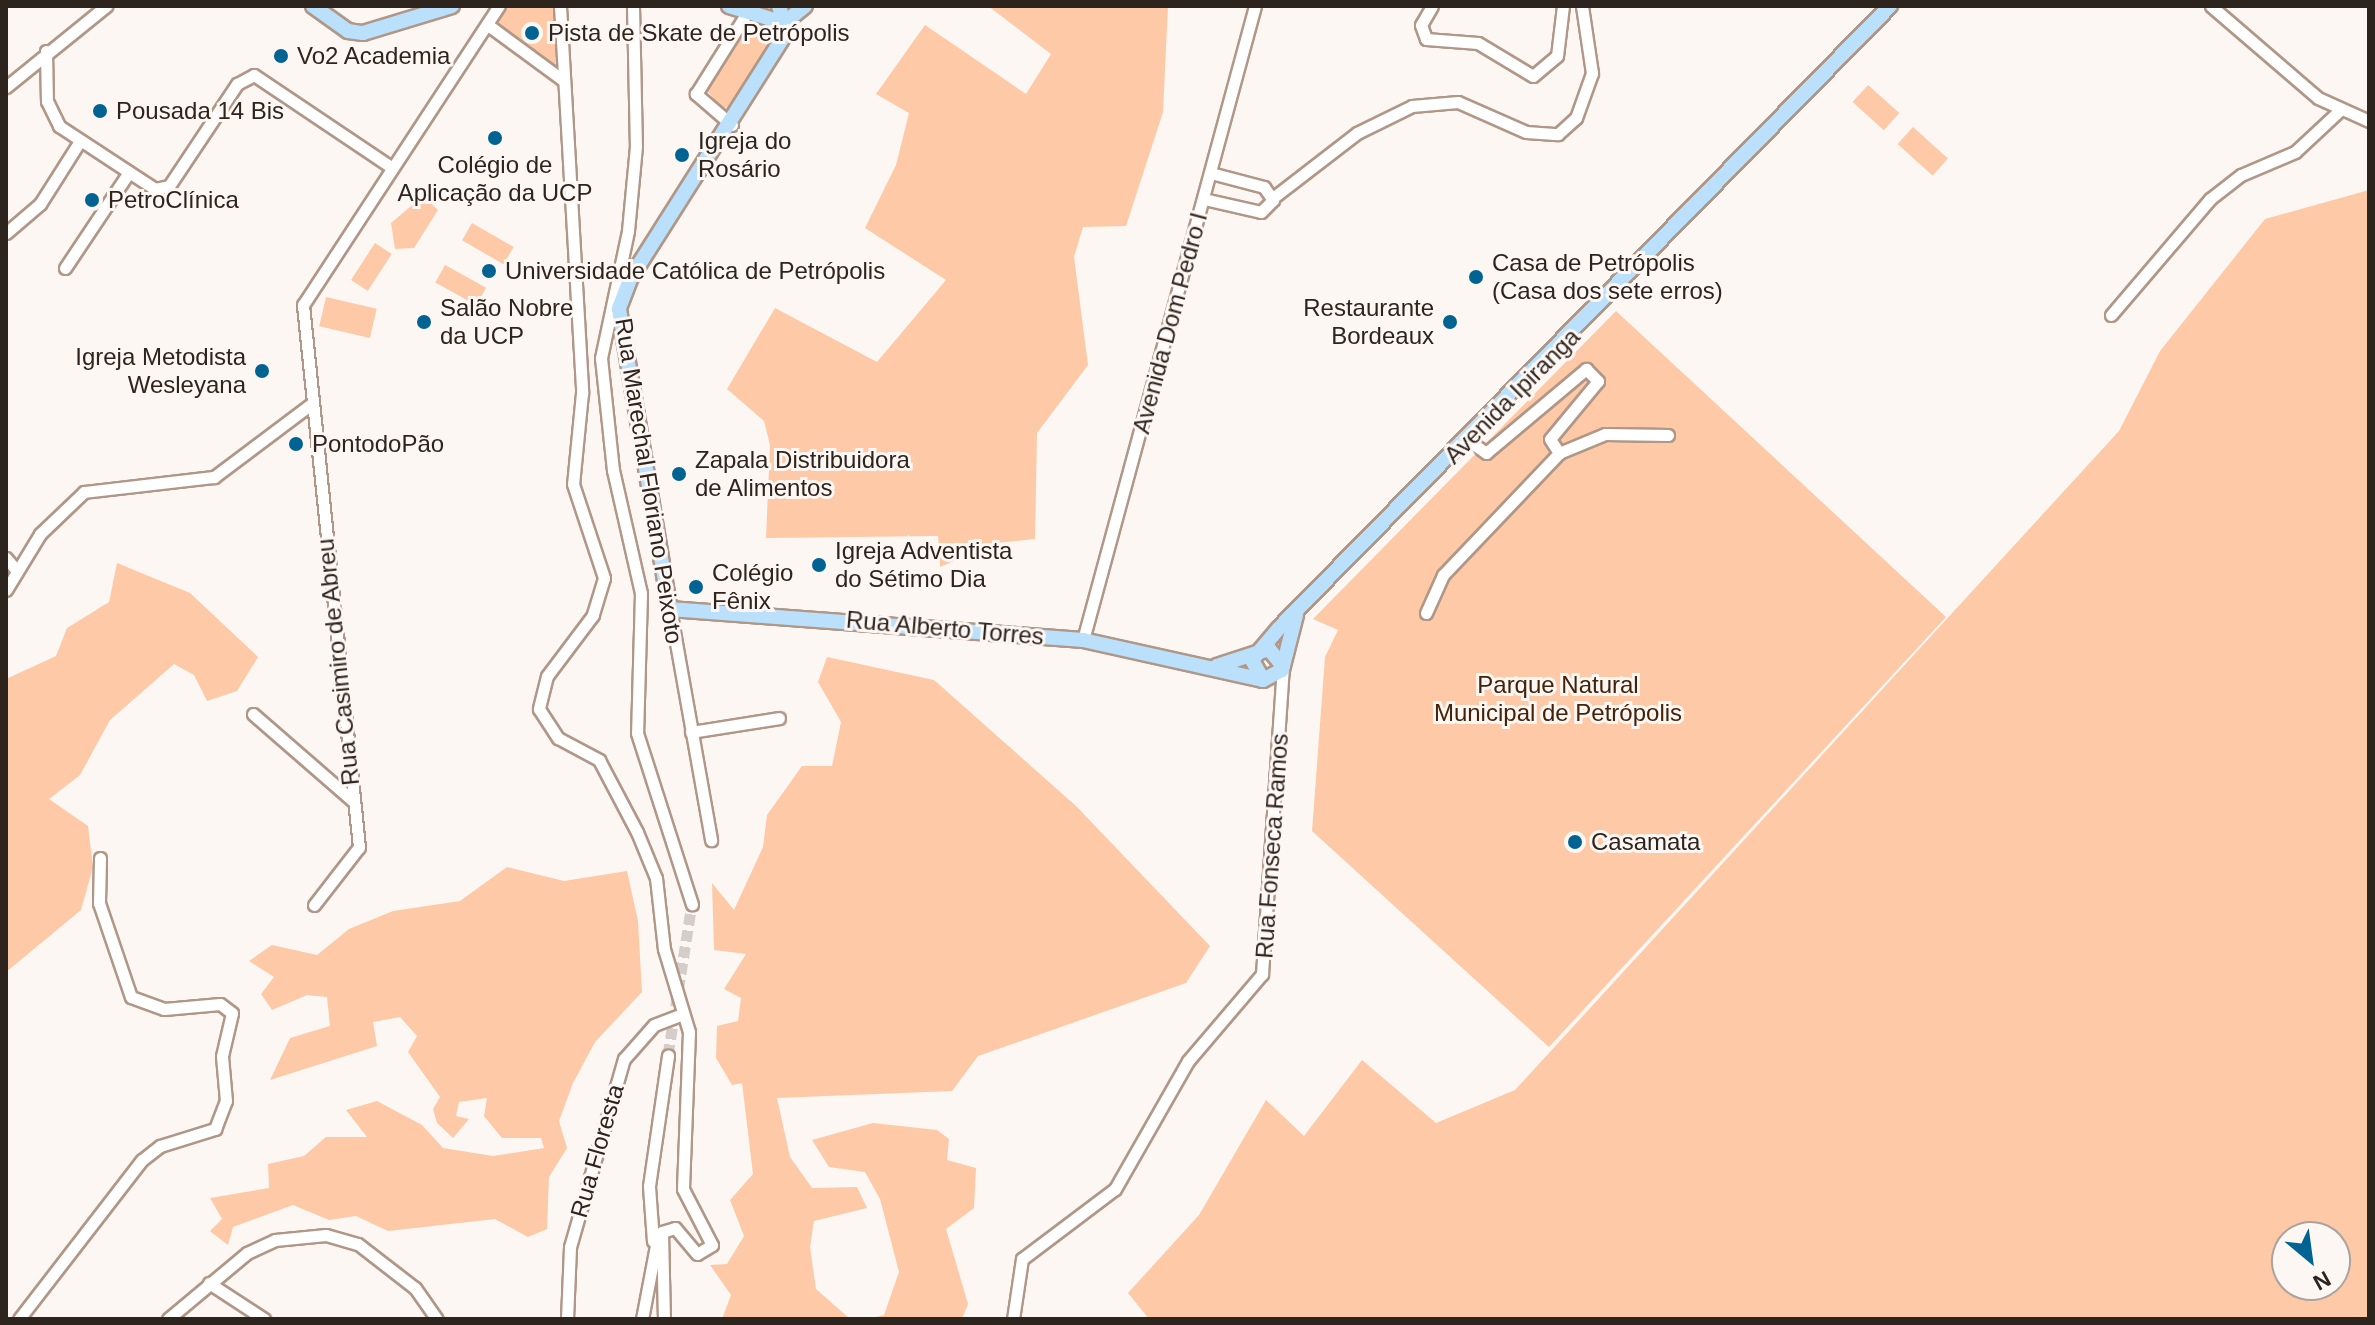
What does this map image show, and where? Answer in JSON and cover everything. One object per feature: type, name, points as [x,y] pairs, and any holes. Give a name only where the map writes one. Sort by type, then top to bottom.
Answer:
[{"type":"main road","points":[[313,6],[348,31],[363,33],[452,6]]},
{"type":"main road","points":[[729,6],[745,16],[784,23],[805,6]]},
{"type":"main road","points":[[779,6],[784,23]]},
{"type":"main road","name":"Avenida Ipiranga","points":[[1258,652],[1469,441],[1890,6]]},
{"type":"main road","name":"Rua Marechal Floriano Peixoto","points":[[670,609],[619,309],[631,277],[780,49],[784,23]]},
{"type":"main road","name":"Rua Alberto Torres","points":[[670,609],[1083,640],[1217,666],[1263,680]]},
{"type":"main road","name":"Avenida Ipiranga","points":[[1283,666],[1298,611]]},
{"type":"main road","points":[[1273,650],[1283,666],[1263,680],[1252,665],[1258,652],[1273,650]]},
{"type":"main road","name":"Rua Alberto Torres","points":[[1217,666],[1258,652]]},
{"type":"street","points":[[6,87],[46,51],[106,6]]},
{"type":"street","name":"Rua Casimiro de Abreu","points":[[314,905],[359,847],[310,405],[303,305],[391,167],[487,30],[499,6]]},
{"type":"street","points":[[560,6],[582,393],[573,484],[604,578],[593,615],[547,676],[539,709],[558,738],[599,760],[637,832],[656,878],[664,949],[689,1051],[683,1189],[712,1245],[697,1254],[675,1228],[657,1236]]},
{"type":"street","points":[[633,6],[636,146],[628,231],[601,358],[613,470],[641,593],[637,733],[692,904]]},
{"type":"street","name":"Avenida Dom Pedro I","points":[[1083,640],[1255,6]]},
{"type":"street","points":[[1432,6],[1421,25],[1426,39],[1478,43],[1533,76],[1557,56],[1563,6]]},
{"type":"street","points":[[1204,199],[1261,212],[1274,197],[1357,133],[1412,106],[1458,102],[1526,132],[1558,134],[1576,118],[1592,73],[1582,6]]},
{"type":"street","points":[[2211,6],[2234,33],[2338,112],[2369,121]]},
{"type":"street","points":[[732,125],[696,94],[745,16]]},
{"type":"street","points":[[487,30],[563,80]]},
{"type":"street","points":[[46,51],[52,114],[80,141],[155,189],[169,186],[237,84],[254,75],[391,167]]},
{"type":"street","points":[[2111,315],[2210,199],[2241,175],[2286,158],[2338,112]]},
{"type":"street","points":[[6,233],[40,204],[80,141]]},
{"type":"street","points":[[65,268],[129,172]]},
{"type":"street","points":[[1211,173],[1264,187],[1274,197]]},
{"type":"street","points":[[1469,441],[1486,453],[1594,369],[1598,381],[1550,439],[1559,453]]},
{"type":"street","points":[[6,590],[40,534],[84,492],[214,477],[310,405]]},
{"type":"street","points":[[1426,613],[1443,575],[1559,453],[1605,434],[1668,435]]},
{"type":"street","points":[[6,558],[17,571]]},
{"type":"street","name":"Rua Marechal Floriano Peixoto","points":[[670,609],[711,840]]},
{"type":"street","name":"Rua Fonseca Ramos","points":[[1013,1319],[1022,1259],[1115,1189],[1188,1061],[1262,974],[1283,666]]},
{"type":"street","name":"Rua Fonseca Ramos","points":[[1263,680],[1282,707]]},
{"type":"street","points":[[253,714],[353,801]]},
{"type":"street","points":[[691,732],[779,718]]},
{"type":"street","points":[[19,1319],[142,1160],[160,1146],[215,1129],[226,1101],[222,1056],[232,1013],[220,1004],[150,1007],[131,997],[99,903],[100,858]]},
{"type":"street","name":"Rua Floresta","points":[[567,1319],[564,1275],[624,1059],[654,1025],[682,1014]]},
{"type":"street","points":[[664,1319],[649,1186],[668,1055]]},
{"type":"street","points":[[168,1319],[225,1265],[275,1240],[342,1235],[415,1288],[437,1319]]},
{"type":"street","points":[[642,1319],[657,1236]]},
{"type":"street","points":[[209,1283],[264,1319]]},
{"type":"green space","points":[[508,6],[555,6],[559,73],[493,29]]},
{"type":"green space","points":[[988,6],[1168,6],[1163,112],[1126,226],[1083,227],[1074,257],[1088,365],[1037,433],[1035,539],[996,543],[940,567],[938,536],[766,538],[770,445],[764,421],[727,389],[775,308],[877,362],[946,280],[865,228],[896,165],[909,113],[876,94],[925,25],[1026,94],[1051,54]]},
{"type":"green space","points":[[748,28],[771,49],[736,106],[722,108],[703,86],[740,29]]},
{"type":"green space","points":[[1868,85],[1899,113],[1884,130],[1853,102]]},
{"type":"green space","points":[[1913,127],[1948,158],[1933,176],[1898,144]]},
{"type":"green space","points":[[2369,190],[2369,1319],[1149,1319],[1128,1293],[1199,1215],[1266,1100],[1304,1136],[1362,1060],[1436,1123],[1515,1090],[2119,431],[2160,351],[2265,219]]},
{"type":"green space","points":[[423,196],[438,210],[414,248],[395,249],[391,223]]},
{"type":"green space","points":[[472,223],[514,247],[504,264],[462,240]]},
{"type":"green space","points":[[375,243],[392,254],[368,291],[351,280]]},
{"type":"green space","points":[[445,265],[486,288],[476,305],[435,282]]},
{"type":"green space","points":[[326,297],[377,309],[370,338],[319,326]]},
{"type":"green space","name":"Parque Natural Municipal de Petrópolis","points":[[1616,311],[1946,617],[1549,1047],[1312,831],[1325,657],[1338,630],[1313,619]]},
{"type":"green space","points":[[117,563],[190,593],[258,657],[237,691],[207,701],[194,675],[174,664],[110,720],[80,775],[49,799],[88,826],[93,867],[81,910],[6,972],[6,679],[56,656],[67,628],[109,602]]},
{"type":"green space","points":[[827,657],[934,680],[1076,806],[1210,946],[1186,983],[978,1056],[952,1091],[777,1098],[790,1157],[812,1188],[857,1187],[867,1208],[814,1221],[810,1247],[816,1289],[850,1319],[722,1319],[731,1295],[710,1265],[727,1264],[744,1236],[730,1200],[753,1174],[742,1083],[732,1085],[716,1058],[717,1026],[738,1021],[741,998],[724,989],[746,954],[714,950],[712,883],[734,910],[763,847],[767,815],[802,766],[832,766],[841,722],[818,682]]},
{"type":"green space","points":[[507,867],[564,881],[627,871],[638,921],[642,992],[595,1042],[573,1083],[559,1121],[567,1148],[549,1177],[547,1229],[528,1237],[495,1219],[388,1231],[356,1216],[329,1220],[293,1205],[233,1227],[228,1245],[210,1231],[222,1219],[210,1198],[269,1188],[268,1164],[304,1156],[326,1137],[367,1137],[346,1110],[377,1101],[422,1125],[443,1148],[493,1156],[544,1148],[541,1138],[502,1138],[484,1116],[487,1098],[459,1102],[456,1116],[469,1119],[453,1138],[437,1123],[433,1109],[440,1097],[408,1052],[417,1036],[400,1017],[373,1022],[377,1046],[270,1080],[290,1038],[330,1026],[327,997],[307,995],[272,1010],[261,994],[274,977],[249,961],[272,945],[317,955],[349,929],[393,911],[460,901]]},
{"type":"green space","points":[[873,1123],[937,1130],[949,1139],[947,1160],[976,1168],[974,1208],[946,1229],[968,1304],[962,1319],[868,1319],[884,1315],[899,1272],[880,1199],[865,1172],[829,1167],[812,1140]]},
{"type":"tunnel","points":[[668,1055],[692,904]]},
{"type":"place","name":"Pista de Skate de Petrópolis","points":[[532,33]]},
{"type":"place","name":"Vo2 Academia","points":[[281,56]]},
{"type":"place","name":"Pousada 14 Bis","points":[[100,111]]},
{"type":"place","name":"Colégio de Aplicação da UCP","points":[[495,138]]},
{"type":"place","name":"Igreja do Rosário","points":[[682,155]]},
{"type":"place","name":"PetroClínica","points":[[92,200]]},
{"type":"place","name":"Universidade Católica de Petrópolis","points":[[489,271]]},
{"type":"place","name":"Casa de Petrópolis (Casa dos sete erros)","points":[[1476,277]]},
{"type":"place","name":"Salão Nobre da UCP","points":[[424,322]]},
{"type":"place","name":"Restaurante Bordeaux","points":[[1450,322]]},
{"type":"place","name":"Igreja Metodista Wesleyana","points":[[262,371]]},
{"type":"place","name":"PontodoPão","points":[[296,444]]},
{"type":"place","name":"Zapala Distribuidora de Alimentos","points":[[679,474]]},
{"type":"place","name":"Igreja Adventista do Sétimo Dia","points":[[819,565]]},
{"type":"place","name":"Colégio Fênix","points":[[696,587]]},
{"type":"place","name":"Casamata","points":[[1575,842]]}]
